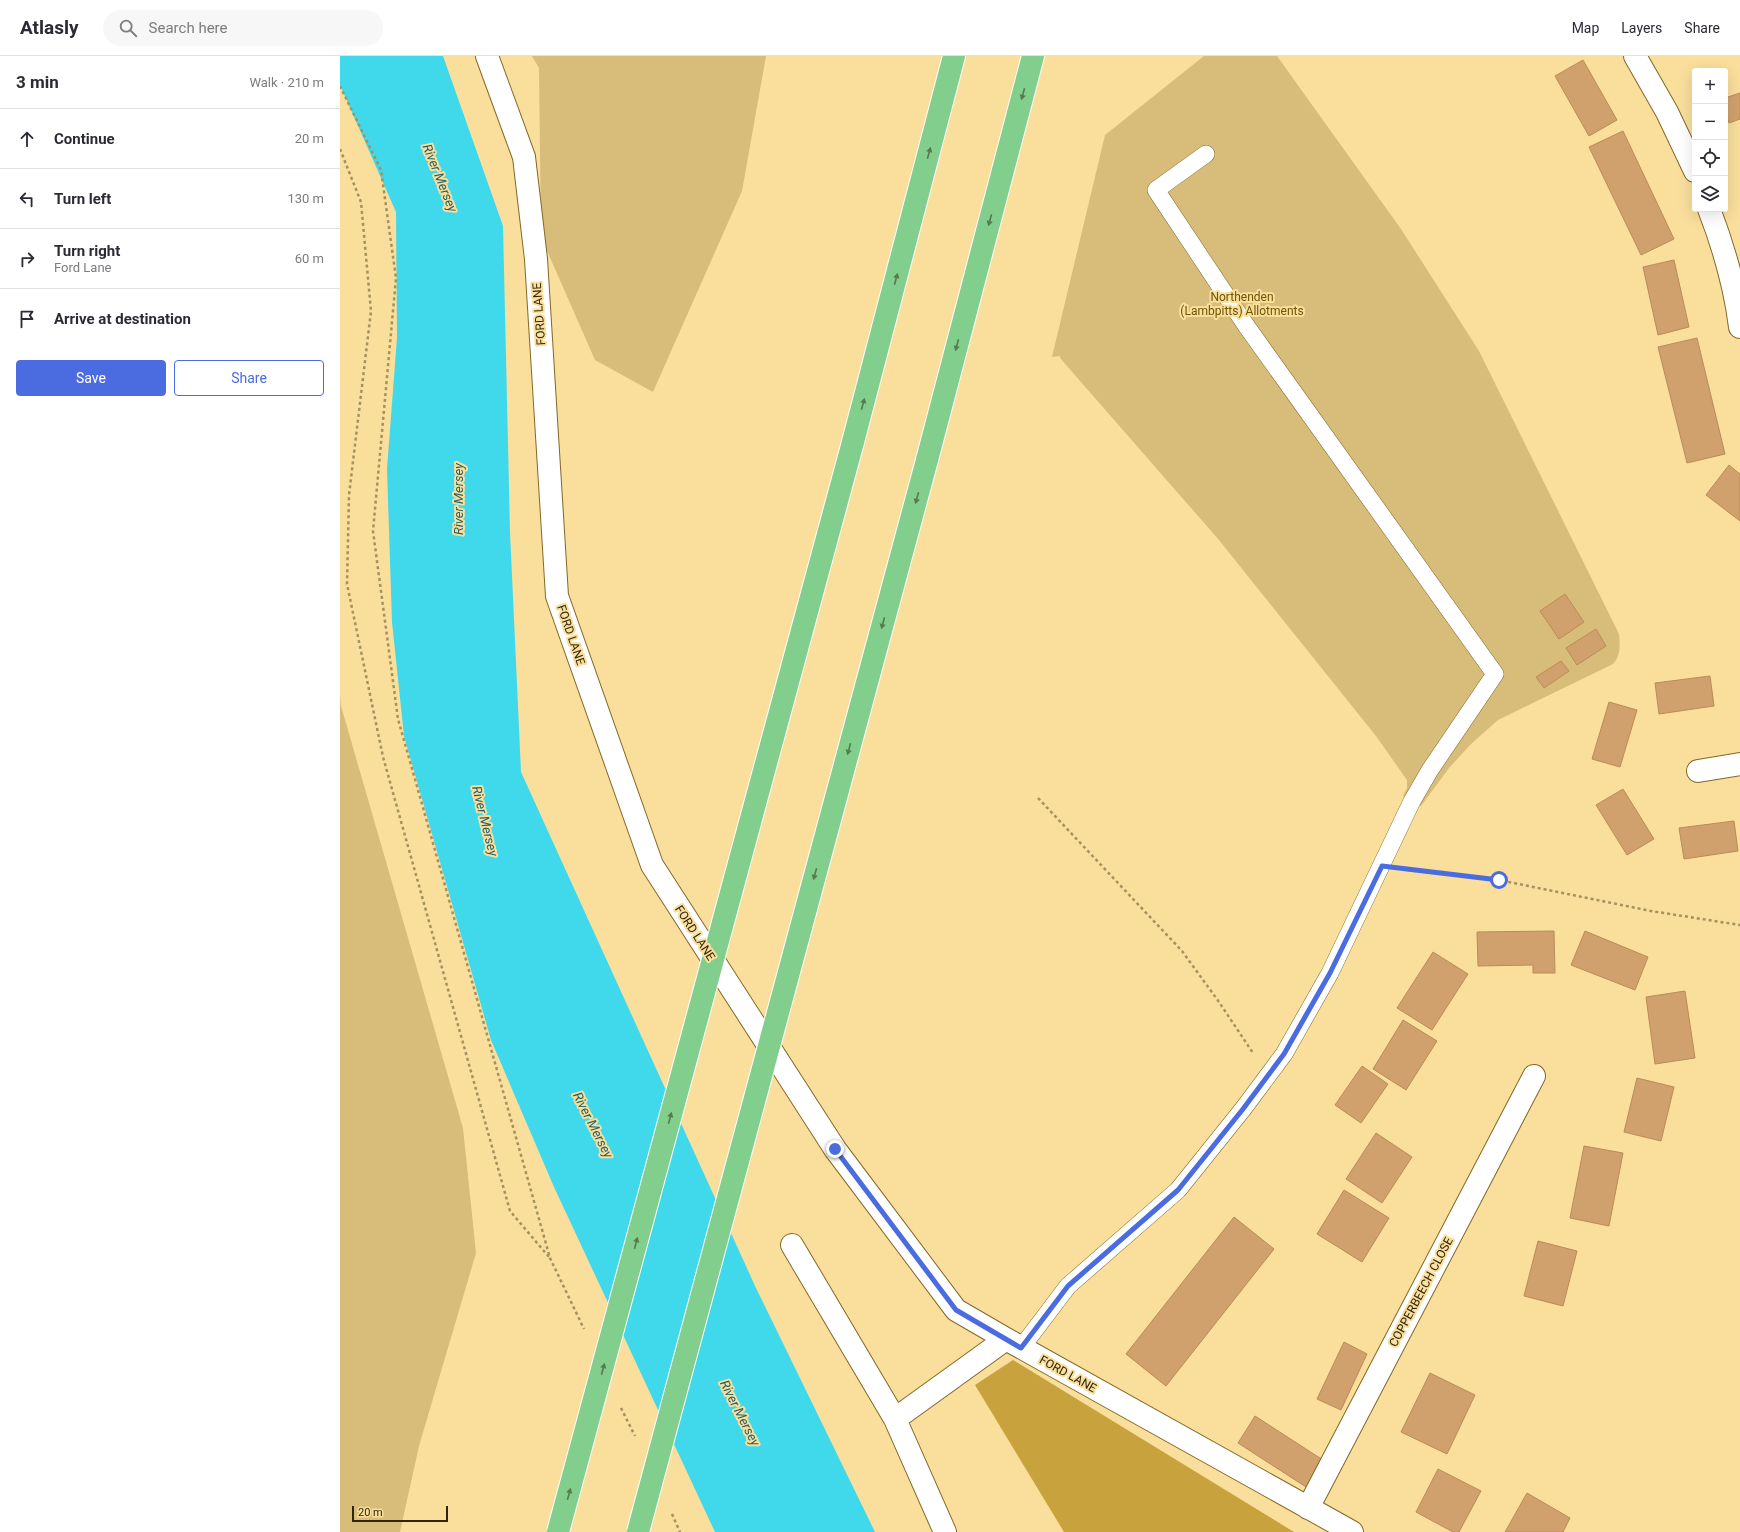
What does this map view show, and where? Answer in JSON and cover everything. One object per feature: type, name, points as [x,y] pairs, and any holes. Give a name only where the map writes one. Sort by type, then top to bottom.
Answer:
[{"type":"highway","points":[[558,1532],[853,442],[954,56]]},
{"type":"highway","points":[[638,1532],[927,460],[1033,56]]},
{"type":"street","name":"FORD LANE","points":[[487,56],[524,157],[536,260],[557,596],[652,865],[844,1161],[956,1310],[1013,1344],[1352,1532]]},
{"type":"street","points":[[1635,56],[1667,112],[1692,165]]},
{"type":"street","points":[[1710,212],[1725,252],[1740,327]]},
{"type":"street","points":[[1698,771],[1740,764]]},
{"type":"street","name":"COPPERBEECH CLOSE","points":[[1308,1508],[1534,1076]]},
{"type":"street","points":[[792,1245],[895,1419],[945,1532]]},
{"type":"street","points":[[895,1419],[1013,1344]]},
{"type":"lane","points":[[1013,1344],[1068,1286],[1178,1190],[1243,1109],[1284,1054],[1330,973],[1412,801],[1430,770],[1495,674],[1245,324],[1156,190],[1206,154]]},
{"type":"path","points":[[340,86],[381,170],[396,278],[373,531],[398,719],[550,1258],[584,1330]]},
{"type":"path","points":[[340,149],[361,202],[372,311],[349,495],[347,584],[383,757],[510,1211],[550,1258]]},
{"type":"path","points":[[1038,798],[1182,952],[1219,1002],[1253,1052],[1252,1060]]},
{"type":"path","points":[[1382,866],[1499,880],[1651,910],[1740,925]]},
{"type":"path","points":[[619,1402],[636,1438]]},
{"type":"path","points":[[670,1510],[680,1532]]},
{"type":"green space","points":[[532,56],[766,56],[742,191],[653,392],[595,360],[541,237],[539,68]]},
{"type":"green space","name":"Northenden (Lambpitts) Allotments","points":[[1204,56],[1277,56],[1401,229],[1479,351],[1619,634],[1619,653],[1613,664],[1498,720],[1470,745],[1449,768],[1421,806],[1403,796],[1407,788],[1407,780],[1376,736],[1219,540],[1060,358],[1060,356],[1052,357],[1105,135]]},
{"type":"green space","points":[[340,695],[341,706],[463,1128],[476,1253],[419,1446],[400,1532],[340,1532]]},
{"type":"shaded area","points":[[1013,1360],[1294,1532],[1064,1532],[975,1385]]},
{"type":"water","name":"River Mersey","points":[[340,56],[443,56],[503,226],[510,532],[521,772],[756,1288],[875,1532],[715,1532],[554,1187],[491,1040],[404,736],[392,622],[387,469],[397,338],[396,212],[340,85]]},
{"type":"building","points":[[1583,60],[1617,120],[1589,136],[1555,76]]},
{"type":"building","points":[[1740,93],[1740,119],[1729,123],[1728,120],[1728,97]]},
{"type":"building","points":[[1623,131],[1674,239],[1641,255],[1589,147]]},
{"type":"building","points":[[1674,260],[1689,327],[1658,335],[1643,267]]},
{"type":"building","points":[[1697,338],[1725,454],[1687,463],[1658,347]]},
{"type":"building","points":[[1729,465],[1740,474],[1740,521],[1706,495]]},
{"type":"building","points":[[1565,594],[1584,622],[1559,639],[1540,611]]},
{"type":"building","points":[[1596,629],[1606,646],[1577,665],[1566,648]]},
{"type":"building","points":[[1561,661],[1569,671],[1544,688],[1536,677]]},
{"type":"building","points":[[1710,676],[1714,706],[1659,714],[1655,683]]},
{"type":"building","points":[[1609,702],[1637,710],[1620,767],[1592,759]]},
{"type":"building","points":[[1623,789],[1654,839],[1627,855],[1596,805]]},
{"type":"building","points":[[1734,821],[1738,851],[1684,859],[1679,828]]},
{"type":"building","points":[[1554,931],[1555,973],[1533,973],[1533,965],[1478,966],[1477,932]]},
{"type":"building","points":[[1585,931],[1648,957],[1635,990],[1571,965]]},
{"type":"building","points":[[1433,952],[1468,974],[1432,1030],[1397,1008]]},
{"type":"building","points":[[1685,991],[1695,1058],[1655,1064],[1646,997]]},
{"type":"building","points":[[1403,1020],[1437,1041],[1406,1090],[1373,1069]]},
{"type":"building","points":[[1362,1066],[1388,1084],[1361,1123],[1335,1105]]},
{"type":"building","points":[[1637,1078],[1674,1087],[1661,1141],[1624,1132]]},
{"type":"building","points":[[1376,1133],[1412,1157],[1382,1203],[1346,1179]]},
{"type":"building","points":[[1584,1146],[1623,1153],[1609,1226],[1570,1218]]},
{"type":"building","points":[[1344,1190],[1389,1218],[1362,1262],[1317,1234]]},
{"type":"building","points":[[1234,1217],[1274,1249],[1166,1386],[1126,1354]]},
{"type":"building","points":[[1538,1241],[1577,1251],[1563,1306],[1524,1296]]},
{"type":"building","points":[[1344,1342],[1367,1354],[1341,1410],[1317,1399]]},
{"type":"building","points":[[1430,1373],[1475,1395],[1447,1454],[1401,1432]]},
{"type":"building","points":[[1255,1416],[1323,1460],[1306,1487],[1238,1443]]},
{"type":"building","points":[[1438,1469],[1481,1491],[1459,1532],[1453,1532],[1416,1512]]},
{"type":"building","points":[[1527,1493],[1570,1518],[1563,1532],[1505,1532]]},
{"type":"route","points":[[835,1149],[956,1310],[1021,1348],[1068,1286],[1178,1190],[1243,1109],[1284,1054],[1330,973],[1382,866],[1499,880]]}]
